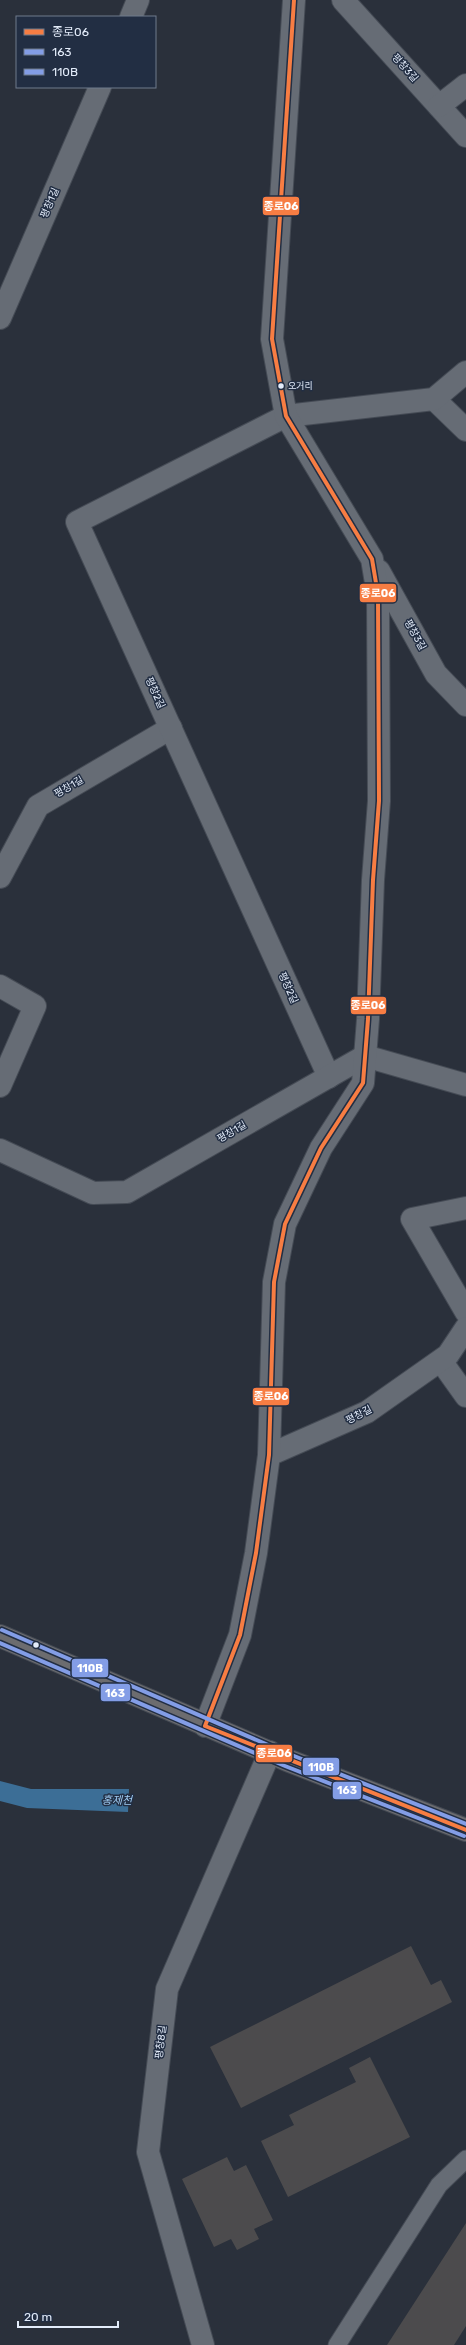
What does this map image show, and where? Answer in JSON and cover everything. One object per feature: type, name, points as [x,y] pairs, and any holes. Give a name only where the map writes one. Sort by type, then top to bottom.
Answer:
[{"type":"main road","points":[[0,1636],[205,1726],[466,1830]]},
{"type":"street","points":[[131,16],[138,0]]},
{"type":"street","points":[[205,1726],[240,1635],[256,1553],[269,1455],[274,1282],[284,1224],[321,1148],[363,1083],[379,802],[378,595],[372,559],[286,416],[272,339],[294,0]]},
{"type":"street","name":"평창3길","points":[[343,0],[466,136]]},
{"type":"street","points":[[439,106],[466,84]]},
{"type":"street","name":"평창1길","points":[[0,318],[100,88]]},
{"type":"street","points":[[286,416],[434,399],[466,372]]},
{"type":"street","points":[[434,399],[466,430]]},
{"type":"street","name":"평창2길","points":[[286,416],[77,522],[328,1077]]},
{"type":"street","name":"평창3길","points":[[372,559],[436,674],[466,705]]},
{"type":"street","name":"평창1길","points":[[0,877],[38,806],[171,728]]},
{"type":"street","points":[[0,986],[35,1006],[0,1086]]},
{"type":"street","points":[[365,1056],[466,1084]]},
{"type":"street","name":"평창1길","points":[[0,1150],[93,1193],[127,1192],[365,1056]]},
{"type":"street","points":[[466,1208],[412,1219],[466,1312]]},
{"type":"street","name":"평창길","points":[[269,1455],[367,1412],[441,1361],[448,1355],[466,1328]]},
{"type":"street","points":[[441,1361],[466,1396]]},
{"type":"street","name":"평창8길","points":[[203,2345],[148,2152],[167,1989],[270,1752]]},
{"type":"lane","points":[[337,2345],[439,2186],[466,2159]]},
{"type":"water","name":"홍제천","points":[[0,1781],[31,1789],[129,1789],[128,1812],[27,1808],[0,1801]]},
{"type":"building","points":[[411,1946],[431,1985],[441,1980],[452,2002],[241,2108],[210,2047]]},
{"type":"building","points":[[370,2057],[410,2137],[288,2197],[261,2141],[294,2125],[289,2115],[356,2082],[349,2068]]},
{"type":"building","points":[[227,2157],[234,2171],[246,2165],[273,2220],[254,2229],[259,2239],[237,2250],[231,2239],[214,2247],[182,2179]]},
{"type":"building","points":[[466,2223],[466,2326],[454,2345],[387,2345]]},
{"type":"transit line","name":"종로06","points":[[294,0],[272,339],[286,416],[372,559],[378,595],[379,801],[373,880],[368,1019],[363,1083],[321,1148],[285,1224],[274,1282],[269,1455],[256,1553],[240,1635],[205,1726],[466,1830]]},
{"type":"transit line","name":"110B","points":[[2,1630],[289,1754],[466,1824]]},
{"type":"transit line","name":"163","points":[[0,1643],[285,1766],[464,1836]]},
{"type":"place","name":"오거리","points":[[281,386]]}]
